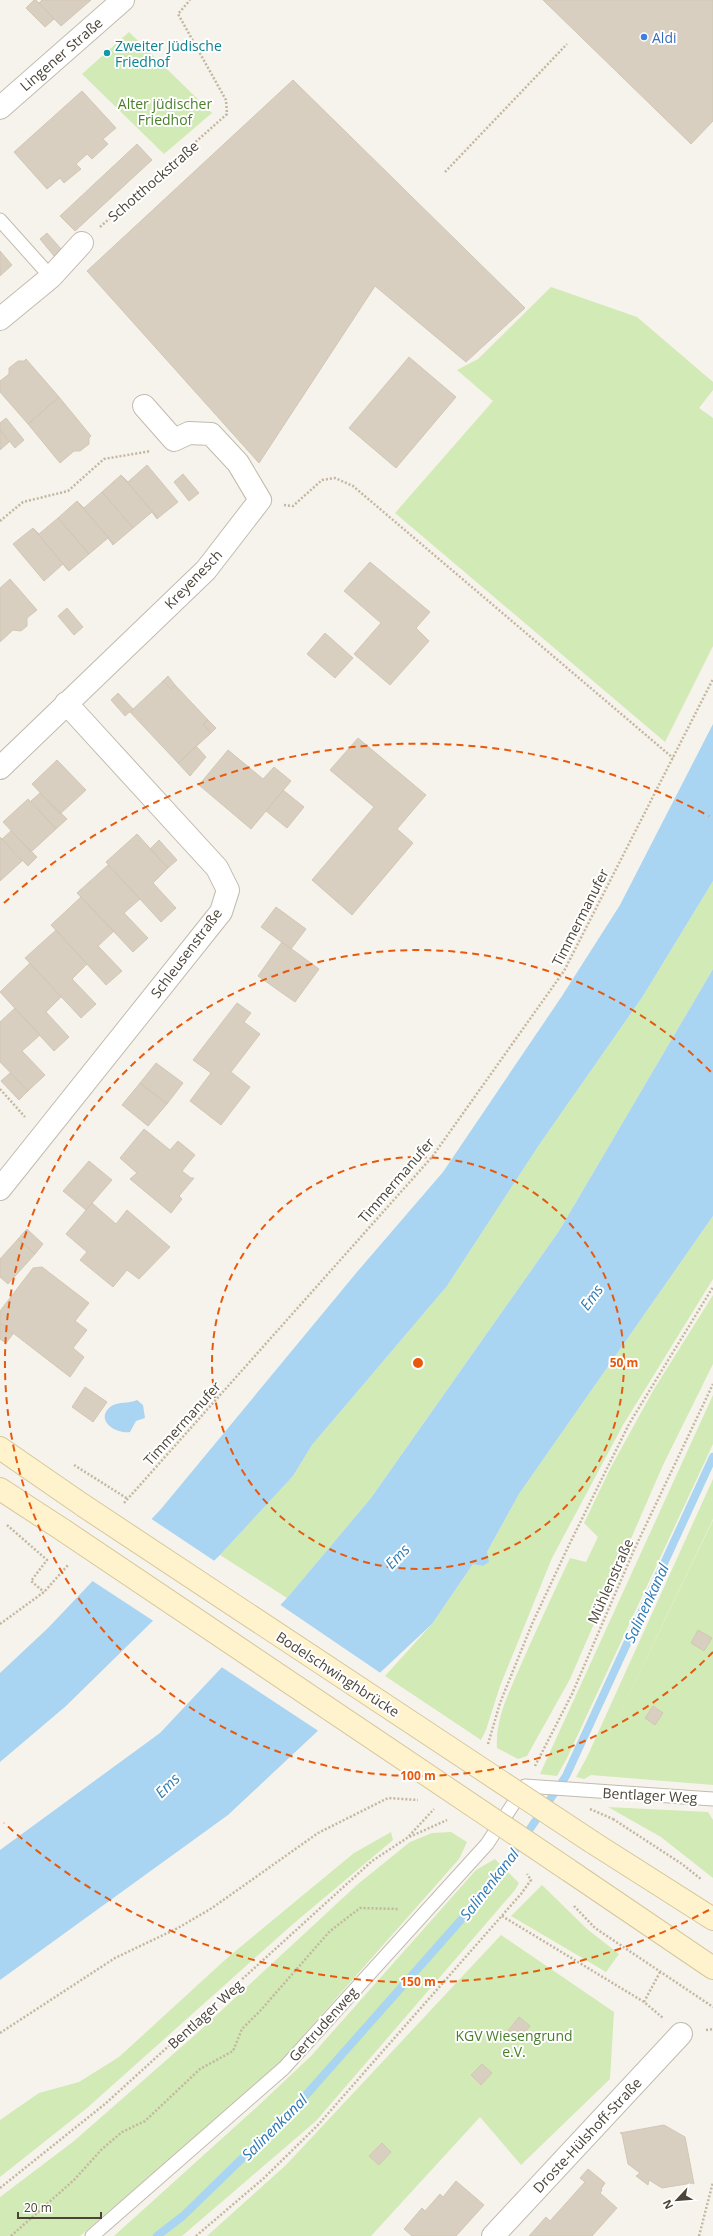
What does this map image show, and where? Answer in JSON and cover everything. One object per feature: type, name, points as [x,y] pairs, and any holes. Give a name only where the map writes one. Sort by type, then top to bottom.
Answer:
[{"type":"main road","name":"Bodelschwinghbrücke","points":[[0,1448],[84,1506],[592,1842],[713,1919]]},
{"type":"main road","points":[[0,1489],[713,1968]]},
{"type":"street","name":"Lingener Straße","points":[[0,108],[123,0]]},
{"type":"street","points":[[0,319],[51,277],[82,244]]},
{"type":"street","points":[[144,406],[174,440],[190,433],[211,434],[238,463],[260,500]]},
{"type":"street","name":"Kreyenesch","points":[[0,768],[206,570],[260,500]]},
{"type":"street","name":"Schleusenstraße","points":[[0,1189],[221,912],[228,890],[217,868],[66,703]]},
{"type":"street","name":"Droste-Hülshoff-Straße","points":[[493,2236],[681,2034]]},
{"type":"lane","points":[[0,220],[51,277]]},
{"type":"lane","name":"Bentlager Weg","points":[[531,1786],[587,1792],[713,1799]]},
{"type":"lane","name":"Gertrudenweg","points":[[92,2236],[284,2068],[487,1844],[531,1786]]},
{"type":"path","name":"Schotthockstraße","points":[[82,244],[227,114],[226,100],[178,14],[190,0]]},
{"type":"path","points":[[445,172],[567,44]]},
{"type":"path","points":[[0,521],[23,502],[68,491],[104,459],[163,449],[174,440]]},
{"type":"path","points":[[260,500],[293,506],[322,480],[335,478],[353,486],[673,758]]},
{"type":"path","name":"Timmermanufer","points":[[122,1504],[432,1157],[564,971],[713,679]]},
{"type":"path","points":[[0,1090],[43,1136]]},
{"type":"path","points":[[486,1751],[500,1703],[532,1624],[568,1547],[629,1424],[713,1287]]},
{"type":"path","name":"Mühlenstraße","points":[[531,1786],[634,1550],[713,1384]]},
{"type":"path","points":[[69,1463],[128,1499]]},
{"type":"path","points":[[11,1520],[7,1526],[48,1560],[31,1581],[44,1592]]},
{"type":"path","points":[[0,1624],[44,1592],[70,1562]]},
{"type":"path","points":[[0,2033],[115,1958],[178,1928],[212,1908],[318,1833],[388,1798],[425,1800]]},
{"type":"path","points":[[613,1819],[682,1864],[704,1882]]},
{"type":"path","name":"Bentlager Weg","points":[[0,2188],[105,2104],[372,1862],[407,1838]]},
{"type":"path","points":[[196,2236],[264,2178],[318,2125],[502,1916],[531,1880],[524,1871]]},
{"type":"path","points":[[569,1901],[595,1928],[713,2007]]},
{"type":"path","points":[[10,2236],[74,2180],[102,2149],[122,2132],[145,2121],[200,2069],[233,2051],[242,2029],[260,2012],[330,1931],[360,1908],[395,1908],[423,1914]]},
{"type":"path","points":[[502,1916],[644,2002],[660,1972]]},
{"type":"path","points":[[699,2236],[713,2182]]},
{"type":"green space","name":"Alter jüdischer Friedhof","points":[[129,32],[212,113],[164,154],[82,74]]},
{"type":"green space","points":[[551,287],[637,317],[713,382],[713,390],[699,408],[713,418],[713,646],[665,742],[395,513],[493,401],[457,370],[478,359]]},
{"type":"green space","points":[[713,881],[713,969],[559,1231],[371,1498],[287,1598],[220,1555],[293,1476],[312,1445],[447,1286],[539,1145],[643,996]]},
{"type":"green space","points":[[713,1216],[713,1279],[623,1425],[552,1558],[500,1686],[486,1730],[481,1740],[385,1676],[432,1624],[473,1564],[483,1566],[487,1552],[519,1494]]},
{"type":"green space","points":[[713,1295],[713,1364],[663,1465],[570,1679],[527,1756],[518,1759],[497,1748],[500,1717],[511,1686],[570,1558],[586,1562],[598,1537],[584,1523],[611,1467],[654,1389]]},
{"type":"green space","points":[[713,1395],[713,1444],[567,1758],[557,1776],[540,1774]]},
{"type":"green space","points":[[713,1479],[713,1519],[599,1757],[713,1520],[713,1785],[591,1775],[584,1779],[576,1777],[587,1757]]},
{"type":"green space","points":[[608,1807],[708,1812],[713,1820],[713,1878],[661,1837]]},
{"type":"green space","points":[[391,1832],[393,1840],[293,1924],[87,2108],[0,2177],[0,2120],[39,2093],[79,2082],[119,2057],[226,1959],[297,1900],[354,1853]]},
{"type":"green space","points":[[451,1832],[467,1842],[459,1859],[272,2071],[80,2236],[0,2236],[0,2197],[74,2141],[195,2035],[358,1884],[410,1842],[432,1833]]},
{"type":"green space","points":[[495,1859],[519,1883],[515,1890],[316,2121],[182,2236],[114,2236],[311,2056],[476,1870]]},
{"type":"green space","points":[[542,1885],[587,1929],[619,1954],[606,1972],[511,1916]]},
{"type":"green space","name":"KGV Wiesengrund e.V.","points":[[501,1935],[614,2012],[610,2079],[521,2165],[480,2117],[371,2236],[207,2236],[286,2165]]},
{"type":"water","points":[[713,724],[713,881],[643,996],[539,1145],[447,1286],[312,1445],[293,1476],[220,1555],[66,1706],[0,1762],[0,1673],[48,1628],[161,1509],[357,1272],[443,1172],[562,996],[620,905]]},
{"type":"water","name":"Ems","points":[[713,969],[713,1216],[519,1494],[487,1552],[489,1562],[483,1566],[473,1564],[432,1624],[228,1815],[0,1980],[0,1850],[160,1733],[287,1598],[371,1498],[559,1231]]},
{"type":"water","points":[[137,1400],[143,1405],[145,1418],[136,1421],[130,1432],[118,1431],[109,1425],[105,1417],[106,1412],[110,1407],[116,1404]]},
{"type":"pier","points":[[150,1518],[216,1562],[155,1622],[91,1580]]},
{"type":"pier","points":[[279,1604],[382,1674],[320,1732],[220,1666]]},
{"type":"building","points":[[34,0],[36,0],[54,19],[45,27],[26,8]]},
{"type":"building","points":[[42,0],[91,0],[61,26],[39,3]]},
{"type":"building","points":[[543,0],[713,0],[713,121],[691,144]]},
{"type":"building","points":[[293,80],[525,308],[466,362],[375,286],[259,463],[87,271]]},
{"type":"building","points":[[82,91],[116,128],[103,139],[108,144],[92,159],[87,154],[76,164],[81,169],[64,183],[60,178],[47,189],[14,152]]},
{"type":"building","points":[[137,144],[152,160],[75,231],[60,216]]},
{"type":"building","points":[[47,233],[62,250],[54,256],[40,239]]},
{"type":"building","points":[[0,251],[12,265],[0,276]]},
{"type":"building","points":[[409,357],[456,397],[396,468],[349,428]]},
{"type":"building","points":[[26,359],[59,397],[28,424],[0,392],[0,381],[9,374],[9,368],[18,361],[24,361]]},
{"type":"building","points":[[59,397],[91,436],[89,438],[89,444],[80,451],[74,451],[60,463],[28,424]]},
{"type":"building","points":[[6,418],[24,440],[15,448],[0,430],[0,423]]},
{"type":"building","points":[[0,430],[9,442],[0,450]]},
{"type":"building","points":[[147,465],[178,502],[158,518],[121,475],[128,482]]},
{"type":"building","points":[[183,474],[199,493],[189,501],[174,482]]},
{"type":"building","points":[[121,475],[158,518],[157,519],[152,512],[133,528],[102,492]]},
{"type":"building","points":[[102,492],[133,528],[114,544],[77,501],[84,508]]},
{"type":"building","points":[[77,501],[114,544],[113,545],[108,538],[89,554],[58,518]]},
{"type":"building","points":[[58,518],[89,554],[69,571],[33,528],[39,534]]},
{"type":"building","points":[[33,528],[69,571],[63,564],[44,581],[13,544]]},
{"type":"building","points":[[370,562],[430,612],[416,628],[429,641],[390,685],[354,654],[381,623],[344,591]]},
{"type":"building","points":[[10,579],[37,610],[27,618],[27,626],[21,631],[13,630],[0,642],[0,588]]},
{"type":"building","points":[[67,608],[83,627],[74,635],[58,616]]},
{"type":"building","points":[[325,633],[353,658],[335,678],[307,654]]},
{"type":"building","points":[[168,676],[175,685],[171,689],[163,681]]},
{"type":"building","points":[[163,681],[171,689],[175,685],[208,720],[203,724],[211,733],[178,763],[130,712]]},
{"type":"building","points":[[118,693],[133,709],[125,716],[111,700]]},
{"type":"building","points":[[208,720],[216,728],[211,733],[203,724]]},
{"type":"building","points":[[358,738],[426,795],[397,829],[413,843],[352,915],[312,880],[374,807],[330,770]]},
{"type":"building","points":[[196,746],[206,757],[190,776],[178,763]]},
{"type":"building","points":[[228,750],[263,779],[274,767],[291,781],[251,829],[199,785]]},
{"type":"building","points":[[57,760],[86,790],[60,814],[32,784]]},
{"type":"building","points":[[283,790],[304,807],[287,828],[266,811]]},
{"type":"building","points":[[40,793],[67,819],[56,829],[31,801]]},
{"type":"building","points":[[28,799],[56,829],[31,852],[3,822]]},
{"type":"building","points":[[11,831],[37,857],[28,866],[2,839]]},
{"type":"building","points":[[137,834],[168,868],[153,883],[176,908],[161,922],[106,862]]},
{"type":"building","points":[[0,837],[22,861],[0,881]]},
{"type":"building","points":[[159,840],[177,860],[168,868],[150,849]]},
{"type":"building","points":[[108,865],[140,899],[124,913],[148,938],[133,952],[77,893]]},
{"type":"building","points":[[81,897],[114,931],[98,946],[122,971],[106,985],[51,925]]},
{"type":"building","points":[[276,907],[306,929],[291,949],[261,927]]},
{"type":"building","points":[[56,930],[87,964],[72,979],[96,1004],[81,1018],[25,958]]},
{"type":"building","points":[[282,942],[319,969],[295,1002],[258,976]]},
{"type":"building","points":[[30,963],[61,997],[46,1012],[69,1037],[54,1051],[0,992]]},
{"type":"building","points":[[237,1003],[251,1013],[244,1022],[260,1034],[231,1072],[250,1087],[221,1125],[190,1101],[211,1073],[193,1060]]},
{"type":"building","points":[[15,1008],[40,1035],[22,1051],[45,1075],[28,1091],[0,1062],[0,1022]]},
{"type":"building","points":[[156,1063],[183,1083],[167,1104],[140,1083]]},
{"type":"building","points":[[10,1073],[28,1091],[19,1100],[1,1081]]},
{"type":"building","points":[[140,1083],[167,1104],[148,1126],[122,1105]]},
{"type":"building","points":[[144,1129],[170,1150],[178,1141],[195,1155],[182,1171],[191,1178],[194,1178],[179,1196],[182,1199],[171,1213],[130,1179],[137,1173],[120,1158]]},
{"type":"building","points":[[89,1161],[112,1180],[86,1210],[63,1191]]},
{"type":"building","points":[[92,1203],[116,1224],[127,1210],[170,1247],[139,1279],[127,1270],[113,1287],[80,1260],[87,1252],[66,1234]]},
{"type":"building","points":[[27,1229],[43,1244],[35,1254],[18,1239]]},
{"type":"building","points":[[18,1239],[35,1254],[8,1284],[0,1277],[0,1259]]},
{"type":"building","points":[[42,1267],[89,1303],[75,1321],[87,1330],[73,1348],[84,1357],[70,1377],[0,1323],[0,1311],[33,1268]]},
{"type":"building","points":[[0,1323],[13,1334],[6,1343],[0,1339]]},
{"type":"building","points":[[85,1387],[107,1402],[93,1422],[72,1407]]},
{"type":"building","points":[[698,1630],[712,1638],[704,1651],[691,1643]]},
{"type":"building","points":[[653,1706],[663,1713],[655,1725],[645,1718]]},
{"type":"building","points":[[519,2017],[530,2026],[518,2041],[507,2032]]},
{"type":"building","points":[[482,2064],[492,2073],[481,2085],[471,2075]]},
{"type":"building","points":[[664,2125],[685,2137],[694,2184],[692,2183],[662,2188],[649,2180],[648,2185],[636,2176],[640,2173],[628,2164],[622,2134],[620,2133]]},
{"type":"building","points":[[382,2143],[391,2152],[379,2165],[369,2156]]},
{"type":"building","points":[[588,2169],[605,2183],[600,2193],[617,2208],[592,2236],[529,2236],[546,2217],[550,2221],[585,2182],[580,2178]]},
{"type":"building","points":[[456,2181],[484,2205],[456,2236],[412,2236],[404,2229],[422,2208],[425,2211],[440,2194],[443,2197]]},
{"type":"waterway","name":"Salinenkanal","points":[[157,2236],[183,2216],[299,2103],[491,1886],[566,1776],[713,1457]]},
{"type":"place","name":"Aldi","points":[[644,37]]},
{"type":"place","name":"Zweiter Jüdische Friedhof","points":[[107,53]]}]
